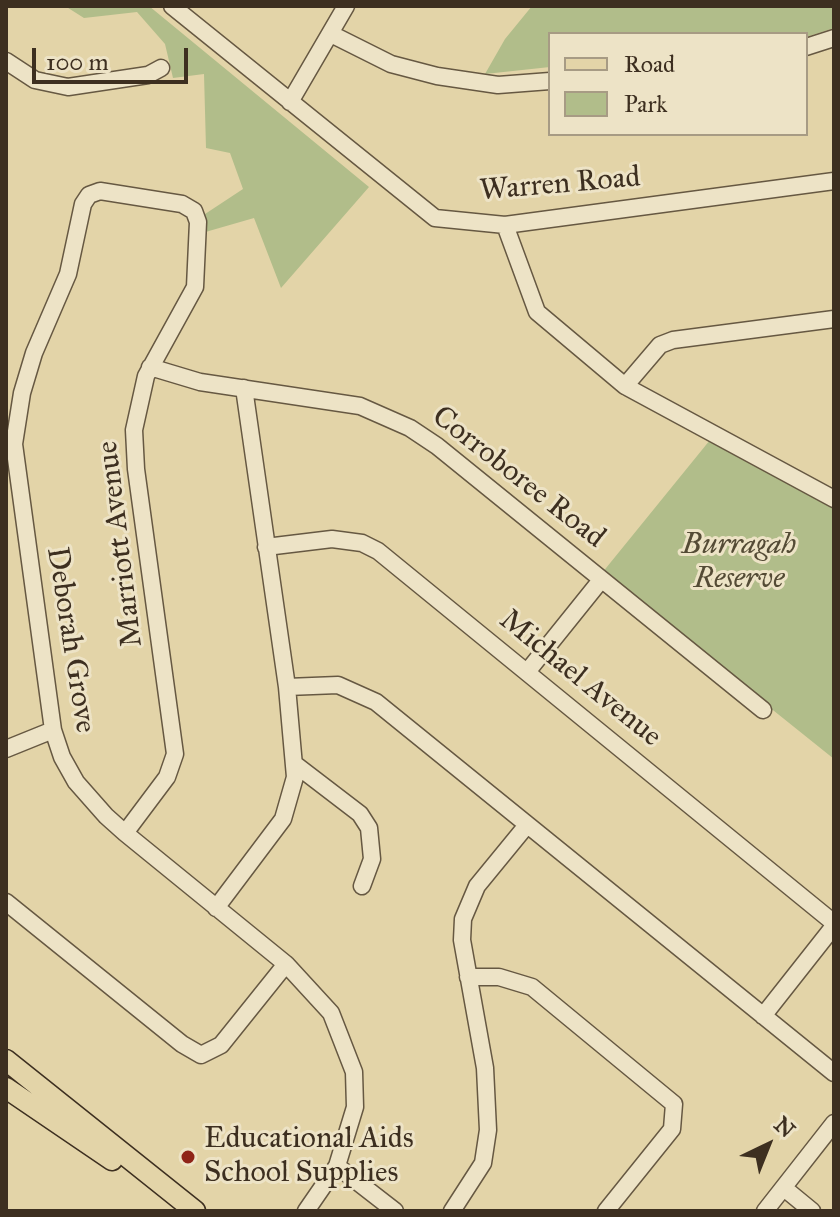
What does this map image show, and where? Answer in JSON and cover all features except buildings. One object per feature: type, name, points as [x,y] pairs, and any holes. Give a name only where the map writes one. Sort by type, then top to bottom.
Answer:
[{"type":"main road","points":[[6,1060],[181,1209]]},
{"type":"main road","points":[[6,1088],[181,1209]]},
{"type":"street","name":"Warren Road","points":[[172,6],[432,216],[505,225],[834,181]]},
{"type":"street","points":[[290,102],[346,6]]},
{"type":"street","points":[[331,34],[391,64],[437,76],[498,85],[548,81]]},
{"type":"street","points":[[808,46],[834,38]]},
{"type":"street","points":[[6,61],[35,80],[68,87],[148,75],[161,68]]},
{"type":"street","name":"Marriott Avenue","points":[[89,195],[108,192],[182,204],[196,215],[198,267],[195,287],[185,310],[150,367],[136,413],[135,455],[175,754],[167,777],[125,833]]},
{"type":"street","name":"Deborah Grove","points":[[89,195],[83,204],[64,287],[34,353],[20,402],[14,444],[53,730],[62,757],[76,782],[125,833],[286,964],[326,1004],[354,1072],[353,1118],[337,1166],[306,1211]]},
{"type":"street","points":[[505,225],[537,312],[625,386],[834,499]]},
{"type":"street","points":[[625,386],[660,345],[673,340],[834,319]]},
{"type":"street","name":"Corroboree Road","points":[[150,367],[200,382],[325,398],[371,409],[397,421],[437,446],[763,710]]},
{"type":"street","points":[[216,908],[283,819],[293,790],[296,765],[244,388]]},
{"type":"street","name":"Michael Avenue","points":[[266,547],[332,539],[370,546],[834,925]]},
{"type":"street","points":[[527,672],[601,580]]},
{"type":"street","points":[[287,687],[338,685],[368,696],[834,1073]]},
{"type":"street","points":[[6,749],[53,730]]},
{"type":"street","points":[[296,765],[365,821],[372,836],[372,859],[362,886]]},
{"type":"street","points":[[452,1211],[479,1173],[487,1143],[487,1085],[461,930],[468,901],[527,825]]},
{"type":"street","points":[[6,902],[182,1044],[201,1055],[221,1045],[286,964]]},
{"type":"street","points":[[763,1016],[834,925]]},
{"type":"street","points":[[468,977],[499,977],[532,987],[674,1104],[672,1129],[607,1210]]},
{"type":"street","points":[[765,1211],[834,1123]]},
{"type":"street","points":[[337,1166],[395,1211]]},
{"type":"street","points":[[784,1188],[812,1211]]},
{"type":"green space","points":[[65,6],[149,6],[369,187],[281,288],[254,218],[202,233],[202,216],[243,189],[230,153],[206,148],[204,74],[173,78],[165,44],[137,12],[84,18]]},
{"type":"green space","points":[[532,6],[834,6],[834,28],[808,36],[808,32],[548,32],[548,67],[485,74],[505,39]]},
{"type":"green space","name":"Burragah Reserve","points":[[710,440],[834,508],[834,759],[602,573]]},
{"type":"place","name":"Educational Aids School Supplies","points":[[188,1157]]}]
